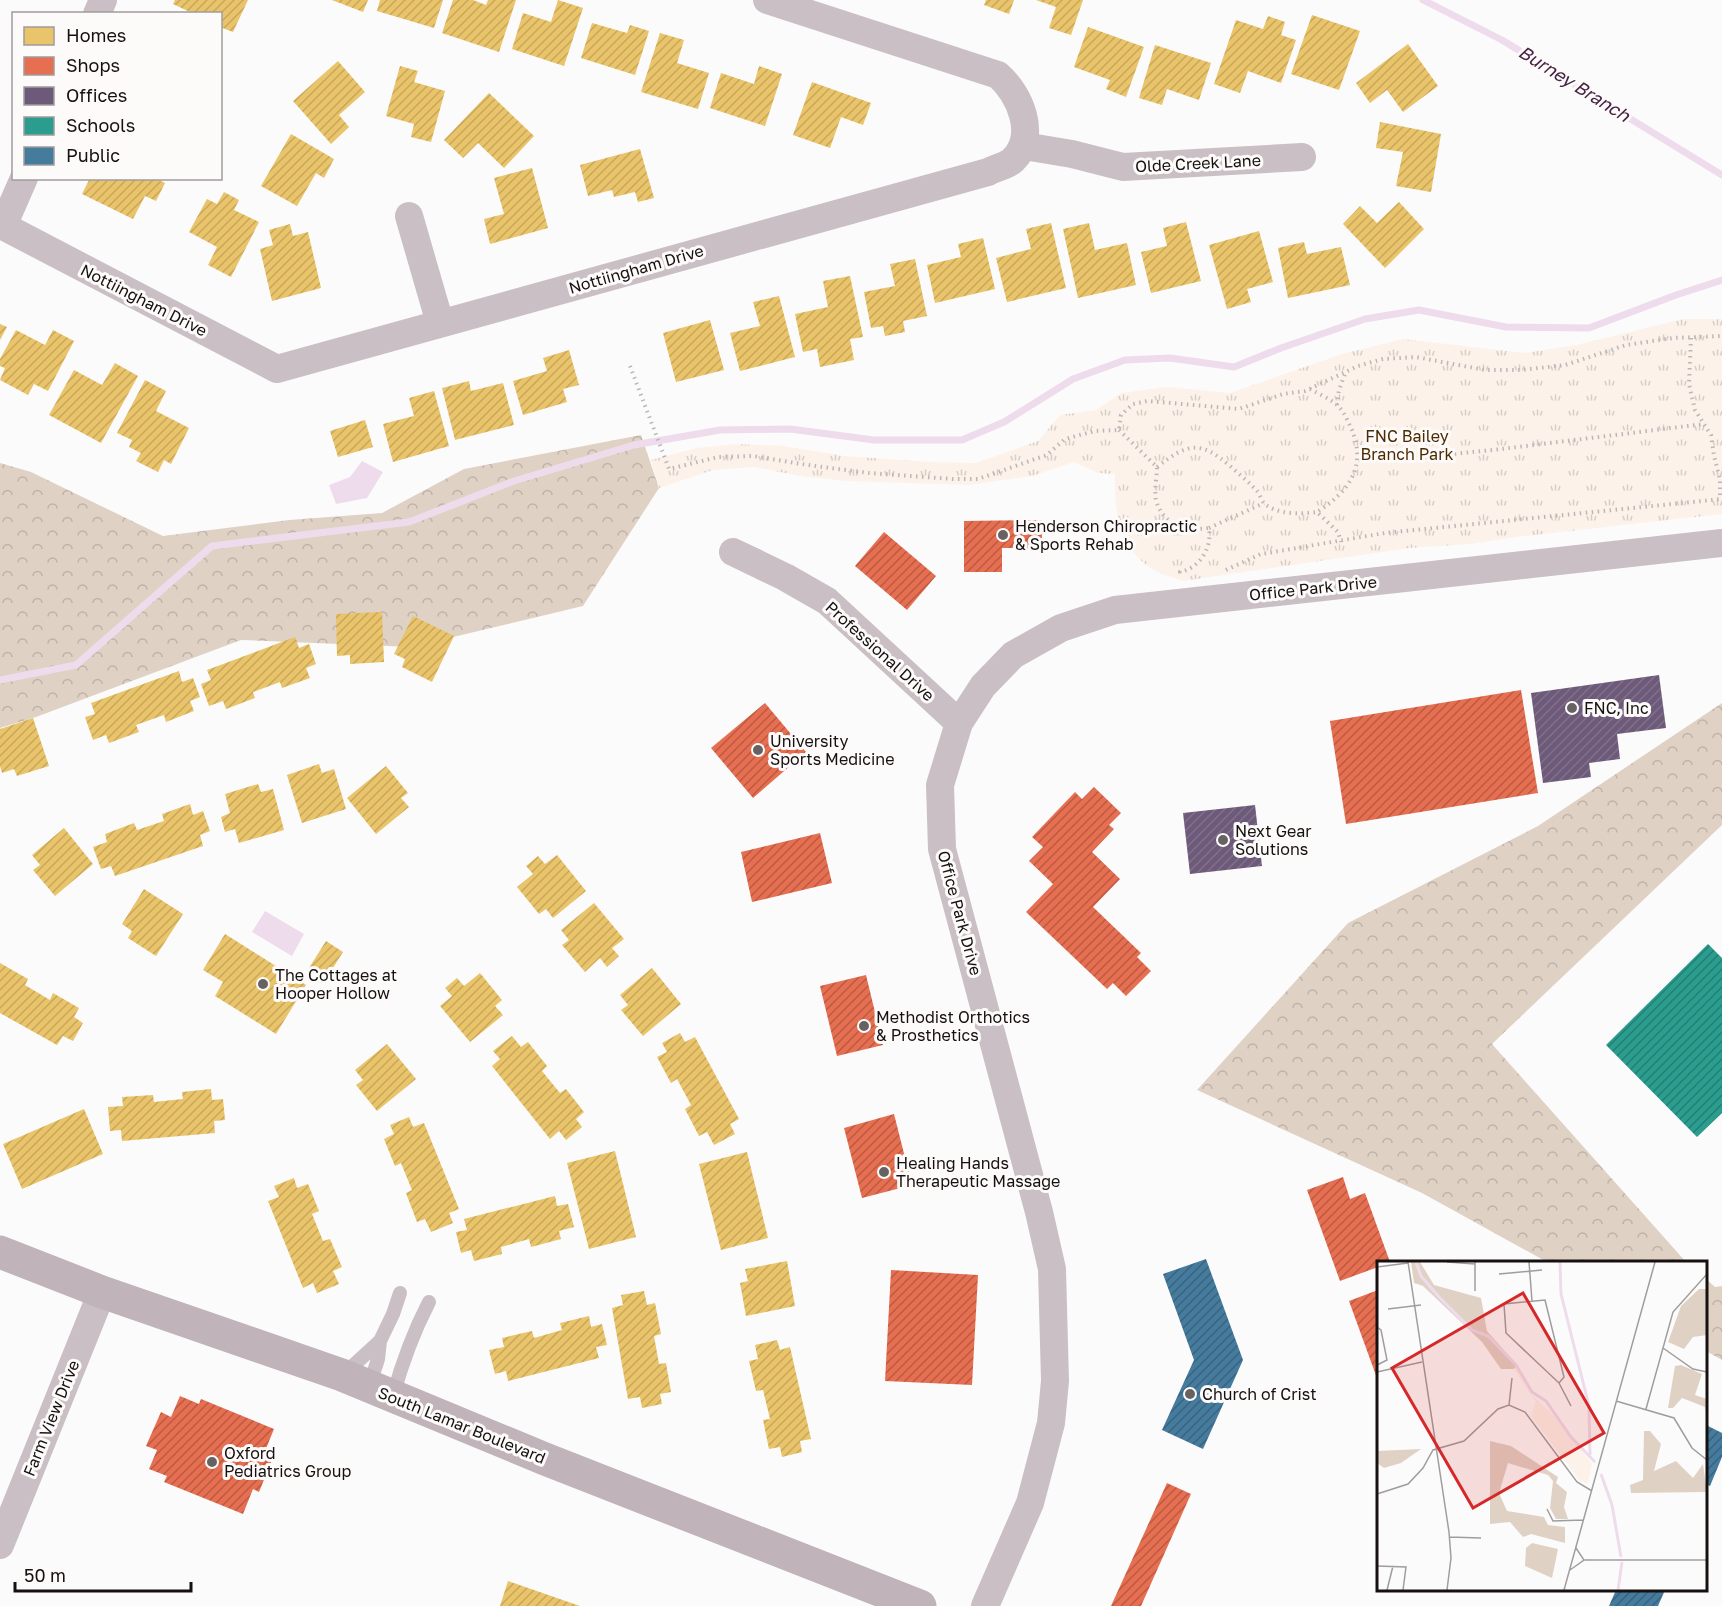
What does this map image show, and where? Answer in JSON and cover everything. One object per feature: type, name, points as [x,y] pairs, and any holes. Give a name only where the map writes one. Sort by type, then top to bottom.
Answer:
[{"type":"street","points":[[767,0],[998,75],[1010,86],[1025,117],[1024,146]]},
{"type":"street","name":"Olde Creek Lane","points":[[1024,146],[1072,154],[1123,167],[1302,157]]},
{"type":"street","name":"Nottiingham Drive","points":[[23,180],[3,226],[277,369],[988,172],[1012,162],[1024,146]]},
{"type":"street","points":[[409,216],[440,323]]},
{"type":"street","name":"Office Park Drive","points":[[985,1606],[1030,1503],[1052,1423],[1055,1381],[1052,1269],[1039,1212],[942,849],[940,785],[959,723],[983,686],[1013,655],[1061,628],[1115,610],[1722,543]]},
{"type":"street","name":"Professional Drive","points":[[733,552],[785,577],[827,601],[959,723]]},
{"type":"street","name":"South Lamar Boulevard","points":[[0,1252],[102,1292],[368,1386],[545,1459],[920,1606]]},
{"type":"street","name":"Farm View Drive","points":[[0,1545],[102,1292]]},
{"type":"lane","points":[[368,1386],[380,1341],[400,1293]]},
{"type":"lane","points":[[368,1386],[416,1329],[429,1302]]},
{"type":"lane","points":[[368,1386],[378,1359],[380,1341]]},
{"type":"path","points":[[1119,430],[1121,415],[1133,404],[1148,401],[1239,409],[1283,394],[1305,391],[1346,371],[1383,359],[1416,357],[1485,370],[1521,370],[1565,365],[1626,345],[1673,338],[1722,336]]},
{"type":"path","points":[[1221,572],[1261,554],[1386,533],[1721,499],[1720,480],[1711,435],[1695,410],[1689,384],[1691,338]]},
{"type":"path","points":[[630,366],[669,469],[718,457],[753,456],[869,473],[953,479],[978,478],[1047,455],[1065,439],[1095,431],[1119,430],[1157,467],[1156,498],[1162,514],[1176,526],[1192,530],[1209,528],[1264,503]]},
{"type":"path","points":[[1337,405],[1339,390],[1346,371]]},
{"type":"path","points":[[1157,467],[1187,448],[1204,448],[1217,455],[1259,493],[1264,503],[1279,510],[1297,514],[1317,512],[1347,488],[1359,460],[1356,440],[1347,417],[1337,405],[1310,389]]},
{"type":"path","points":[[1359,460],[1390,460],[1481,451],[1704,424]]},
{"type":"path","points":[[1317,512],[1338,532],[1341,542]]},
{"type":"path","points":[[1183,581],[1180,572],[1191,570],[1200,561],[1208,547],[1209,528]]},
{"type":"green space","name":"FNC Bailey Branch Park","points":[[1683,319],[1722,319],[1722,514],[1471,544],[1410,548],[1183,581],[1152,569],[1131,550],[1117,515],[1115,474],[1098,473],[1074,462],[1032,476],[969,485],[846,481],[800,476],[754,467],[713,470],[659,488],[651,460],[697,448],[736,444],[784,446],[845,456],[976,463],[1038,441],[1060,415],[1096,410],[1121,393],[1167,387],[1230,393],[1342,354],[1403,339],[1525,353],[1576,345]]},
{"type":"green space","points":[[641,435],[659,488],[583,606],[411,647],[241,640],[36,717],[0,728],[0,463],[31,472],[163,536],[289,520],[382,513],[464,469]]},
{"type":"green space","points":[[1722,703],[1722,825],[1492,1044],[1685,1261],[1545,1261],[1422,1193],[1197,1090],[1348,923],[1538,826]]},
{"type":"green space","points":[[1707,1280],[1715,1287],[1722,1286],[1722,1360],[1707,1352]]},
{"type":"shaded area","points":[[362,461],[383,472],[367,498],[336,504],[329,485],[350,477]]},
{"type":"shaded area","points":[[265,911],[304,934],[292,956],[252,932]]},
{"type":"building: Homes","points":[[175,0],[248,0],[233,32],[222,28],[222,12],[190,12],[173,4]]},
{"type":"building: Homes","points":[[332,0],[368,0],[363,12]]},
{"type":"building: Homes","points":[[380,0],[443,0],[434,28],[377,11]]},
{"type":"building: Homes","points":[[453,0],[473,0],[486,5],[488,0],[516,0],[499,52],[442,33]]},
{"type":"building: Homes","points":[[558,0],[583,8],[564,66],[512,49],[523,13],[551,22]]},
{"type":"building: Homes","points":[[986,0],[1014,0],[1009,14],[984,5]]},
{"type":"building: Homes","points":[[1036,0],[1083,0],[1071,35],[1049,28],[1056,7]]},
{"type":"building: Homes","points":[[1312,15],[1360,31],[1339,90],[1291,74]]},
{"type":"building: Homes","points":[[1268,16],[1285,22],[1281,35],[1296,40],[1281,83],[1248,71],[1240,93],[1214,84],[1236,20],[1263,29]]},
{"type":"building: Homes","points":[[592,23],[627,33],[630,25],[649,31],[635,75],[581,58]]},
{"type":"building: Homes","points":[[1088,27],[1144,47],[1126,97],[1106,89],[1110,80],[1074,67]]},
{"type":"building: Homes","points":[[660,33],[684,40],[677,63],[709,73],[698,109],[641,92]]},
{"type":"building: Homes","points":[[1408,44],[1438,86],[1403,112],[1387,90],[1370,103],[1356,83]]},
{"type":"building: Homes","points":[[1155,45],[1211,63],[1199,100],[1167,89],[1162,105],[1139,98]]},
{"type":"building: Homes","points":[[338,61],[365,92],[339,115],[349,127],[331,144],[293,101]]},
{"type":"building: Homes","points":[[400,66],[418,71],[414,82],[445,91],[431,142],[411,137],[414,124],[386,116]]},
{"type":"building: Homes","points":[[759,66],[782,74],[765,126],[710,108],[721,73],[754,84]]},
{"type":"building: Homes","points":[[812,82],[871,103],[863,125],[841,117],[830,148],[793,135]]},
{"type":"building: Homes","points":[[489,93],[534,136],[504,168],[478,143],[463,158],[444,140]]},
{"type":"building: Homes","points":[[1380,122],[1441,134],[1431,192],[1396,186],[1403,152],[1376,148]]},
{"type":"building: Homes","points":[[291,134],[334,159],[324,178],[316,173],[297,206],[261,186]]},
{"type":"building: Homes","points":[[640,149],[654,198],[638,202],[635,192],[614,197],[612,190],[588,196],[580,165]]},
{"type":"building: Homes","points":[[532,168],[548,228],[490,244],[484,219],[504,214],[494,178]]},
{"type":"building: Homes","points":[[89,180],[159,180],[165,183],[156,201],[145,196],[133,219],[82,194]]},
{"type":"building: Homes","points":[[224,192],[239,200],[234,210],[259,222],[231,277],[208,265],[217,247],[189,232],[207,199],[217,204]]},
{"type":"building: Homes","points":[[1399,202],[1424,229],[1385,268],[1343,224],[1360,206],[1377,223]]},
{"type":"building: Homes","points":[[1186,222],[1201,281],[1151,293],[1141,252],[1167,246],[1163,228]]},
{"type":"building: Homes","points":[[1051,223],[1066,288],[1007,302],[996,258],[1031,249],[1026,229]]},
{"type":"building: Homes","points":[[1089,223],[1095,250],[1127,243],[1136,285],[1078,298],[1063,229]]},
{"type":"building: Homes","points":[[290,224],[293,236],[308,232],[321,288],[272,301],[260,249],[273,245],[269,230]]},
{"type":"building: Homes","points":[[1259,231],[1273,282],[1247,289],[1251,302],[1227,309],[1209,245]]},
{"type":"building: Homes","points":[[983,238],[995,289],[935,303],[927,265],[961,257],[958,244]]},
{"type":"building: Homes","points":[[1304,242],[1307,254],[1341,247],[1350,285],[1288,298],[1278,248]]},
{"type":"building: Homes","points":[[915,259],[927,316],[903,321],[905,332],[885,336],[883,326],[871,328],[864,292],[895,286],[890,264]]},
{"type":"building: Homes","points":[[850,276],[863,337],[850,339],[854,360],[820,367],[817,349],[803,352],[795,314],[828,307],[823,281]]},
{"type":"building: Homes","points":[[779,296],[795,357],[740,371],[730,333],[760,326],[753,302]]},
{"type":"building: Homes","points":[[710,320],[724,370],[676,382],[663,333]]},
{"type":"building: Homes","points":[[0,324],[7,327],[0,340]]},
{"type":"building: Homes","points":[[16,330],[45,345],[53,330],[74,341],[48,391],[34,384],[28,395],[0,380],[5,368],[0,366],[0,359]]},
{"type":"building: Homes","points":[[569,350],[579,385],[563,389],[567,402],[523,415],[513,381],[547,371],[543,358]]},
{"type":"building: Homes","points":[[115,363],[138,376],[101,443],[49,415],[74,370],[102,385]]},
{"type":"building: Homes","points":[[145,380],[166,391],[156,411],[189,428],[171,464],[164,460],[158,472],[136,461],[141,453],[129,447],[132,440],[117,433]]},
{"type":"building: Homes","points":[[469,381],[471,391],[503,383],[514,425],[455,440],[442,388]]},
{"type":"building: Homes","points":[[434,391],[449,446],[393,462],[383,424],[414,416],[409,398]]},
{"type":"building: Homes","points":[[365,420],[373,447],[338,457],[330,431]]},
{"type":"building: Homes","points":[[382,612],[384,662],[350,664],[350,655],[337,656],[336,614]]},
{"type":"building: Homes","points":[[413,616],[454,636],[432,682],[402,667],[405,659],[394,654]]},
{"type":"building: Homes","points":[[295,637],[299,648],[309,644],[316,664],[306,668],[310,678],[282,688],[280,682],[253,692],[255,698],[226,709],[223,701],[209,706],[201,684],[211,680],[207,670]]},
{"type":"building: Homes","points":[[179,671],[182,682],[193,678],[200,697],[190,701],[194,711],[166,722],[164,715],[136,725],[139,732],[109,743],[106,735],[93,740],[85,717],[95,714],[91,703]]},
{"type":"building: Homes","points":[[33,718],[49,766],[17,776],[14,769],[2,773],[0,729]]},
{"type":"building: Homes","points":[[319,764],[322,773],[334,769],[346,809],[302,823],[287,775]]},
{"type":"building: Homes","points":[[386,766],[408,793],[401,798],[409,807],[376,834],[347,798]]},
{"type":"building: Homes","points":[[258,784],[261,792],[273,789],[284,830],[239,843],[235,829],[225,832],[221,817],[230,813],[225,794]]},
{"type":"building: Homes","points":[[190,804],[193,815],[203,811],[210,831],[200,835],[203,846],[115,876],[111,866],[101,869],[93,847],[107,842],[105,834],[134,823],[137,830],[164,821],[162,814]]},
{"type":"building: Homes","points":[[64,828],[93,864],[55,896],[33,870],[40,865],[32,855]]},
{"type":"building: Homes","points":[[557,855],[586,891],[553,918],[546,909],[539,914],[517,887],[533,874],[526,866],[538,856],[545,864]]},
{"type":"building: Homes","points":[[144,889],[183,914],[156,956],[128,938],[132,931],[122,924]]},
{"type":"building: Homes","points":[[594,903],[624,939],[612,948],[619,956],[607,967],[600,958],[585,972],[562,945],[569,940],[561,930]]},
{"type":"building: Homes","name":"The Cottages at Hooper Hollow","points":[[225,934],[306,985],[276,1034],[215,996],[223,982],[203,970]]},
{"type":"building: Homes","points":[[326,941],[343,952],[326,979],[309,968]]},
{"type":"building: Homes","points":[[0,963],[28,979],[25,985],[50,1000],[53,993],[79,1008],[74,1017],[83,1023],[73,1041],[63,1036],[57,1045],[0,1013]]},
{"type":"building: Homes","points":[[652,968],[681,1004],[643,1036],[621,1010],[628,1005],[620,995]]},
{"type":"building: Homes","points":[[480,973],[502,1000],[495,1006],[503,1015],[470,1042],[440,1006],[452,996],[445,988],[457,978],[464,986]]},
{"type":"building: Homes","points":[[680,1033],[685,1042],[695,1037],[739,1119],[730,1124],[735,1134],[714,1145],[707,1132],[699,1136],[685,1109],[691,1105],[677,1079],[671,1083],[657,1057],[667,1052],[662,1043]]},
{"type":"building: Homes","points":[[512,1036],[521,1047],[528,1042],[547,1066],[542,1071],[560,1093],[566,1089],[584,1112],[576,1119],[582,1127],[566,1140],[559,1131],[550,1139],[492,1066],[500,1059],[493,1051]]},
{"type":"building: Homes","points":[[387,1044],[416,1079],[377,1111],[356,1085],[363,1080],[355,1070]]},
{"type":"building: Homes","points":[[211,1089],[212,1100],[223,1099],[225,1120],[214,1121],[215,1133],[122,1141],[121,1130],[110,1131],[108,1107],[123,1106],[122,1097],[153,1095],[154,1102],[183,1099],[182,1092]]},
{"type":"building: Homes","points":[[84,1109],[103,1154],[22,1189],[3,1144]]},
{"type":"building: Homes","points":[[409,1117],[413,1127],[424,1123],[459,1209],[449,1213],[453,1223],[431,1232],[425,1219],[417,1222],[406,1193],[412,1190],[401,1163],[395,1166],[384,1139],[394,1134],[390,1125]]},
{"type":"building: Homes","points":[[615,1151],[636,1237],[589,1249],[567,1163]]},
{"type":"building: Homes","points":[[747,1152],[768,1238],[721,1250],[699,1164]]},
{"type":"building: Homes","points":[[294,1178],[297,1188],[308,1184],[319,1211],[312,1214],[323,1241],[330,1239],[342,1267],[333,1271],[339,1284],[317,1293],[313,1283],[303,1288],[268,1201],[279,1197],[274,1186]]},
{"type":"building: Homes","points":[[555,1196],[557,1206],[568,1204],[574,1227],[559,1231],[561,1239],[531,1247],[529,1239],[501,1247],[502,1254],[474,1261],[471,1250],[461,1253],[456,1232],[467,1230],[464,1219]]},
{"type":"building: Homes","points":[[787,1261],[795,1306],[746,1316],[740,1283],[748,1281],[745,1269]]},
{"type":"building: Homes","points":[[644,1291],[647,1305],[655,1303],[661,1334],[654,1336],[659,1364],[666,1363],[671,1392],[660,1394],[662,1404],[642,1408],[640,1397],[628,1399],[612,1308],[623,1305],[621,1295]]},
{"type":"building: Homes","points":[[589,1316],[591,1327],[602,1324],[607,1345],[596,1347],[599,1358],[508,1381],[506,1371],[495,1374],[489,1350],[504,1347],[502,1338],[532,1331],[534,1338],[562,1330],[560,1323]]},
{"type":"building: Homes","points":[[777,1340],[780,1350],[790,1347],[811,1439],[800,1441],[802,1452],[782,1457],[780,1447],[769,1449],[763,1420],[770,1419],[763,1390],[756,1391],[749,1361],[758,1359],[755,1345]]},
{"type":"building: Homes","points":[[508,1581],[580,1606],[500,1606]]},
{"type":"building: Shops","name":"Henderson Chiropractic & Sports Rehab","points":[[1042,520],[1042,548],[1002,548],[1002,572],[964,572],[964,521]]},
{"type":"building: Shops","points":[[884,532],[936,576],[907,610],[855,566]]},
{"type":"building: Shops","points":[[1521,690],[1538,793],[1346,824],[1330,721]]},
{"type":"building: Shops","name":"University Sports Medicine","points":[[765,703],[806,752],[753,798],[711,748]]},
{"type":"building: Shops","points":[[1094,787],[1121,813],[1109,825],[1114,829],[1092,852],[1120,879],[1093,907],[1141,953],[1137,957],[1151,971],[1126,996],[1113,983],[1107,989],[1026,912],[1053,884],[1029,861],[1043,847],[1032,837],[1075,792],[1082,799]]},
{"type":"building: Shops","points":[[820,833],[832,883],[752,902],[741,852]]},
{"type":"building: Shops","points":[[866,975],[883,1045],[837,1056],[820,986]]},
{"type":"building: Shops","points":[[894,1114],[912,1185],[862,1198],[844,1128]]},
{"type":"building: Shops","points":[[1343,1177],[1350,1199],[1365,1193],[1390,1261],[1377,1261],[1377,1267],[1340,1281],[1307,1190]]},
{"type":"building: Shops","points":[[891,1270],[978,1275],[972,1385],[885,1381]]},
{"type":"building: Shops","points":[[1377,1290],[1377,1378],[1349,1301]]},
{"type":"building: Shops","name":"Oxford Pediatrics Group","points":[[180,1396],[199,1404],[201,1399],[274,1429],[265,1451],[274,1455],[259,1492],[253,1489],[243,1514],[164,1482],[167,1476],[149,1469],[157,1450],[146,1446],[161,1412],[171,1417]]},
{"type":"building: Shops","points":[[1167,1483],[1191,1494],[1141,1606],[1111,1606]]},
{"type":"building: Offices","points":[[1659,675],[1666,728],[1617,734],[1620,759],[1589,763],[1591,777],[1543,783],[1531,693]]},
{"type":"building: Offices","name":"Next Gear Solutions","points":[[1255,805],[1262,866],[1190,874],[1183,813]]},
{"type":"building: Schools","points":[[1708,944],[1722,958],[1722,1113],[1697,1137],[1606,1045]]},
{"type":"building: Public","points":[[1206,1259],[1243,1360],[1203,1449],[1162,1430],[1194,1360],[1163,1274]]},
{"type":"building: Public","points":[[1707,1426],[1722,1433],[1722,1457],[1710,1486],[1707,1484]]},
{"type":"building: Public","points":[[1616,1591],[1665,1591],[1658,1606],[1609,1606]]},
{"type":"waterway","name":"Burney Branch","points":[[1423,0],[1502,40],[1722,175]]},
{"type":"waterway","points":[[0,680],[76,665],[212,546],[409,522],[514,481],[634,445],[720,430],[790,429],[874,440],[962,440],[1004,422],[1073,379],[1125,360],[1170,358],[1234,367],[1365,319],[1419,310],[1506,327],[1589,328],[1722,280]]},
{"type":"place","name":"Henderson Chiropractic & Sports Rehab","points":[[1003,535]]},
{"type":"place","name":"FNC, Inc","points":[[1572,708]]},
{"type":"place","name":"University Sports Medicine","points":[[758,750]]},
{"type":"place","name":"Next Gear Solutions","points":[[1223,840]]},
{"type":"place","name":"The Cottages at Hooper Hollow","points":[[263,984]]},
{"type":"place","name":"Methodist Orthotics & Prosthetics","points":[[864,1026]]},
{"type":"place","name":"Healing Hands Therapeutic Massage","points":[[884,1172]]},
{"type":"place","name":"Church of Crist","points":[[1190,1394]]},
{"type":"place","name":"Oxford Pediatrics Group","points":[[212,1462]]}]
